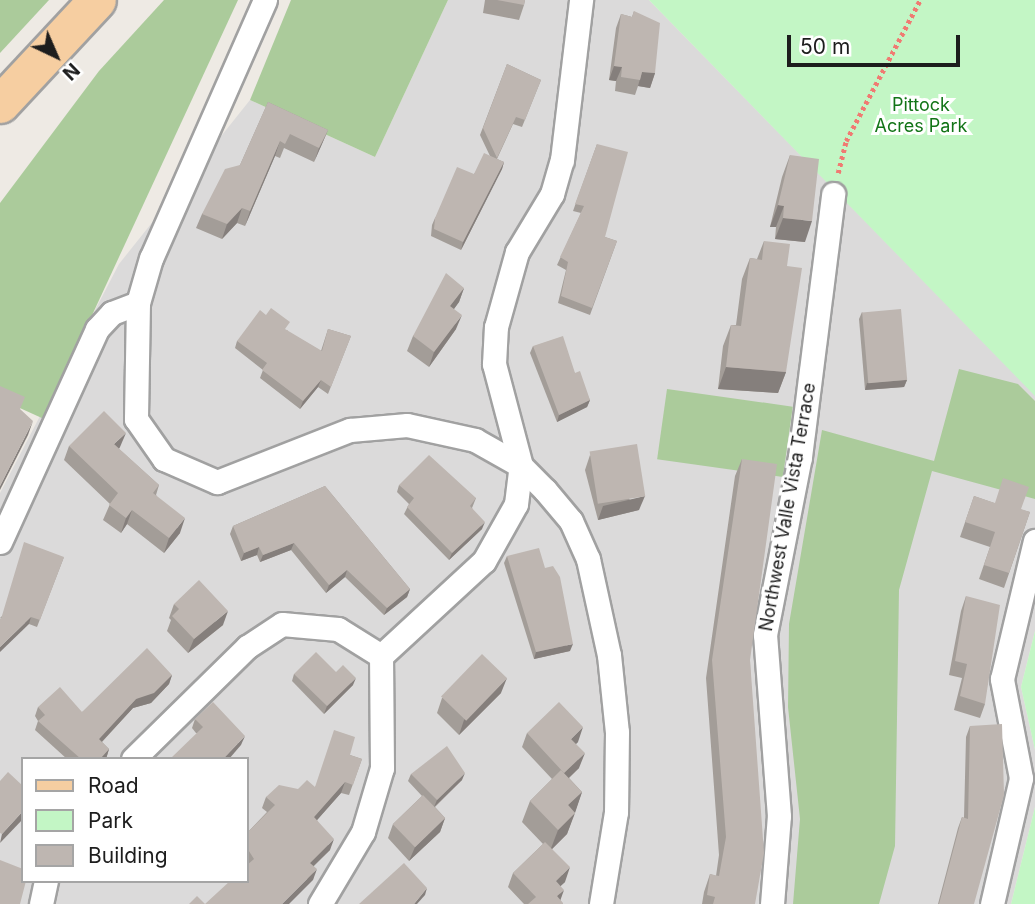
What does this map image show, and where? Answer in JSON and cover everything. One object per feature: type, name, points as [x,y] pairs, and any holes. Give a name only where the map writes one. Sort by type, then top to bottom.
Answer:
[{"type":"main road","points":[[0,104],[97,0]]},
{"type":"street","points":[[265,0],[165,220],[138,303],[136,419],[164,459],[198,478],[238,478],[321,440],[382,425],[454,433],[521,466],[571,521],[599,599],[617,732],[616,812],[601,904]]},
{"type":"street","points":[[320,904],[363,832],[382,768],[381,656],[489,554],[516,504],[521,466],[494,364],[496,327],[517,252],[552,194],[562,160],[581,0]]},
{"type":"street","name":"Northwest Valle Vista Terrace","points":[[772,904],[779,816],[765,635],[800,457],[834,194]]},
{"type":"street","points":[[0,542],[97,329],[112,313],[138,303]]},
{"type":"street","points":[[992,904],[1021,779],[1002,679],[1035,541]]},
{"type":"street","points":[[135,757],[247,647],[282,624],[338,629],[381,656]]},
{"type":"street","points":[[41,904],[46,883]]},
{"type":"path","points":[[834,194],[846,141],[920,0]]},
{"type":"shaded area","points":[[448,0],[649,0],[1035,395],[1035,631],[1021,687],[1035,750],[1035,807],[1011,904],[0,904],[0,493],[119,264],[250,100],[375,157]]},
{"type":"green space","points":[[0,0],[49,0],[0,53]]},
{"type":"green space","points":[[164,0],[238,0],[44,419],[0,399],[0,203],[99,71]]},
{"type":"green space","points":[[291,0],[448,0],[375,157],[250,100]]},
{"type":"green space","name":"Pittock Acres Park","points":[[649,0],[1035,0],[1035,396]]},
{"type":"green space","points":[[959,369],[1018,384],[1035,401],[1035,499],[932,471],[899,590],[895,846],[879,904],[793,904],[800,819],[788,707],[789,624],[822,430],[934,461]]},
{"type":"green space","points":[[667,389],[793,407],[783,477],[657,459]]},
{"type":"green space","points":[[1035,631],[1035,750],[1021,687]]},
{"type":"green space","points":[[1035,807],[1035,904],[1011,904]]},
{"type":"building","points":[[497,0],[525,0],[524,5]]},
{"type":"building","points":[[634,11],[660,23],[655,73],[642,72],[640,80],[621,77],[622,67],[614,66],[621,14],[632,17]]},
{"type":"building","points":[[507,64],[541,80],[525,120],[516,117],[497,158],[483,128]]},
{"type":"building","points":[[268,102],[328,130],[319,148],[290,134],[285,144],[280,141],[250,211],[242,208],[227,224],[202,214],[225,169],[240,165]]},
{"type":"building","points":[[597,144],[628,152],[605,237],[617,241],[592,308],[561,296],[568,262],[560,257],[584,206],[575,204]]},
{"type":"building","points":[[484,153],[504,162],[463,242],[434,229],[435,218],[457,167],[474,174]]},
{"type":"building","points":[[790,155],[819,159],[812,221],[783,218],[784,206],[778,205]]},
{"type":"building","points":[[764,241],[790,244],[787,266],[802,268],[786,372],[726,367],[731,325],[741,326],[750,258],[762,260]]},
{"type":"building","points":[[446,273],[464,288],[450,306],[462,315],[434,352],[413,336]]},
{"type":"building","points":[[271,308],[290,322],[285,329],[322,351],[328,329],[351,336],[331,387],[321,380],[303,401],[262,370],[267,363],[237,341],[260,310],[266,315]]},
{"type":"building","points":[[901,309],[907,380],[868,383],[862,312]]},
{"type":"building","points":[[563,336],[575,373],[580,371],[590,400],[559,415],[533,346]]},
{"type":"building","points":[[0,386],[25,397],[20,409],[33,421],[0,486]]},
{"type":"building","points":[[104,411],[126,433],[114,444],[159,485],[153,493],[185,518],[169,538],[132,510],[126,518],[109,505],[118,493],[69,446]]},
{"type":"building","points":[[637,444],[645,496],[598,504],[590,452]]},
{"type":"building","points":[[429,455],[476,498],[470,506],[485,522],[452,553],[407,507],[414,498],[399,485]]},
{"type":"building","points":[[742,459],[777,464],[750,660],[764,853],[755,904],[713,904],[715,897],[707,895],[710,874],[719,876],[726,837],[712,660]]},
{"type":"building","points":[[1003,478],[1029,487],[1021,509],[1030,512],[1009,573],[984,565],[995,532],[965,522],[974,496],[995,503]]},
{"type":"building","points":[[325,486],[410,589],[387,608],[347,570],[329,585],[294,543],[263,555],[259,547],[244,553],[233,526]]},
{"type":"building","points":[[24,542],[64,557],[40,620],[31,617],[0,647],[0,618]]},
{"type":"building","points":[[539,548],[545,568],[553,566],[560,577],[573,644],[536,652],[507,556]]},
{"type":"building","points":[[199,580],[228,611],[194,639],[172,616],[179,609],[174,604]]},
{"type":"building","points":[[966,596],[1000,605],[985,704],[960,696],[967,664],[955,661]]},
{"type":"building","points":[[147,648],[172,675],[154,693],[136,699],[99,739],[109,749],[102,757],[79,757],[38,721],[45,715],[38,707],[60,687],[82,712]]},
{"type":"building","points":[[316,652],[336,672],[343,665],[356,678],[327,706],[294,674]]},
{"type":"building","points":[[482,654],[507,678],[466,721],[441,696]]},
{"type":"building","points":[[213,702],[245,736],[225,757],[172,757],[203,727],[195,719]]},
{"type":"building","points":[[559,702],[583,727],[571,739],[585,753],[564,773],[527,733]]},
{"type":"building","points":[[1002,724],[1004,795],[974,904],[939,904],[962,817],[968,819],[970,726]]},
{"type":"building","points":[[334,730],[355,737],[350,755],[362,759],[353,785],[345,782],[314,817],[334,839],[310,863],[317,869],[282,904],[205,904],[228,883],[248,883],[248,864],[254,859],[248,850],[248,832],[275,805],[266,797],[279,785],[298,789],[307,780],[315,787]]},
{"type":"building","points":[[447,746],[465,773],[437,800],[411,774]]},
{"type":"building","points":[[561,770],[582,792],[568,805],[575,813],[558,830],[530,801]]},
{"type":"building","points":[[8,772],[21,784],[21,813],[2,834],[0,833],[0,781]]},
{"type":"building","points":[[423,795],[445,818],[415,847],[393,824]]},
{"type":"building","points":[[545,842],[570,867],[556,881],[564,890],[557,896],[563,903],[528,904],[536,897],[513,873]]},
{"type":"building","points":[[0,860],[21,868],[21,883],[25,883],[20,904],[0,904]]},
{"type":"building","points":[[404,863],[427,888],[414,904],[359,904]]},
{"type":"building","points":[[197,896],[205,904],[189,904]]}]
